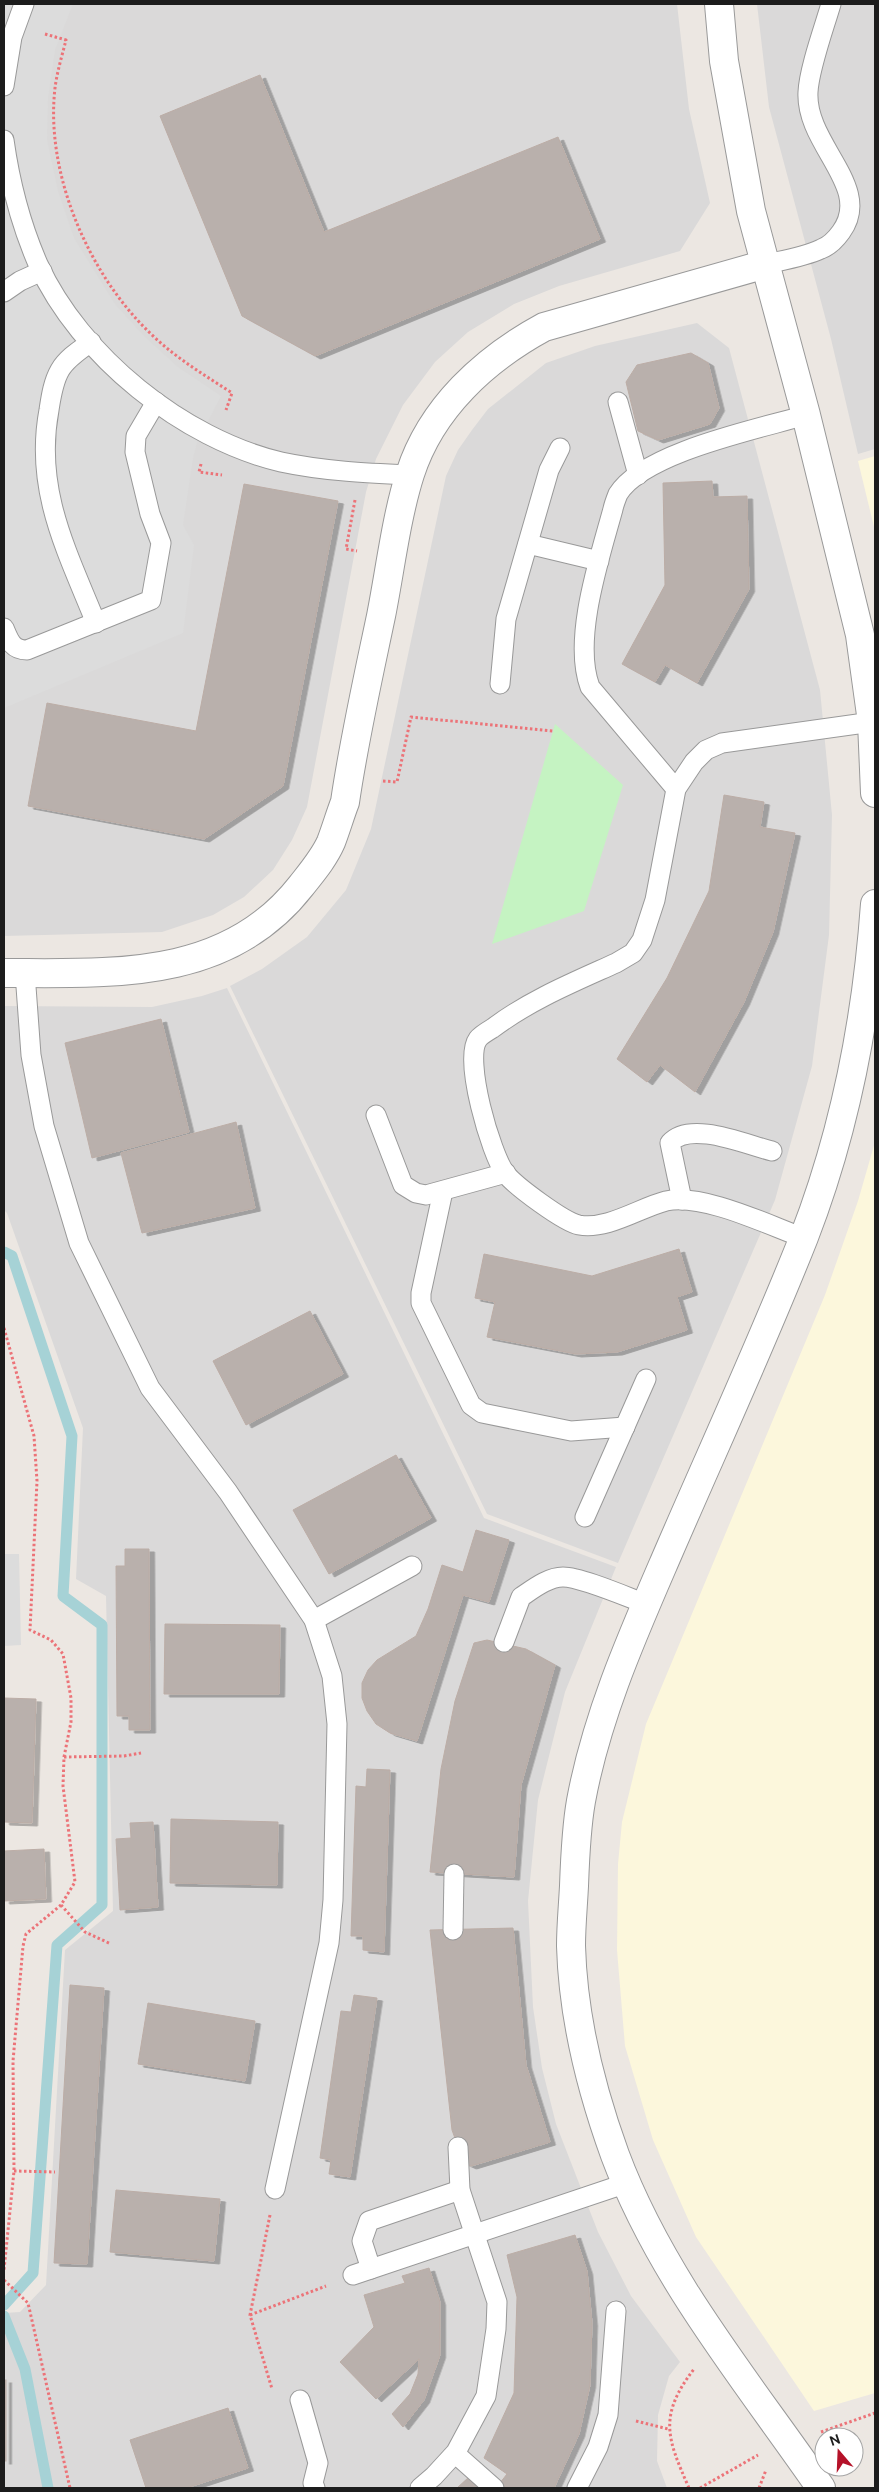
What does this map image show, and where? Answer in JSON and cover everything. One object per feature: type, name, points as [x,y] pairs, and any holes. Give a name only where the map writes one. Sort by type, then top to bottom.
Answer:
[{"type":"street","points":[[719,4],[724,61],[731,108],[752,211],[806,415],[852,596],[860,635],[872,722],[875,793]]},
{"type":"street","points":[[14,973],[142,970],[209,955],[261,926],[278,913],[303,884],[330,842],[345,802],[409,475],[436,422],[467,381],[524,338],[544,327],[766,264]]},
{"type":"street","points":[[821,2488],[674,2278],[642,2218],[602,2116],[586,2061],[575,1992],[571,1946],[576,1848],[581,1804],[589,1764],[610,1694],[646,1604],[804,1238],[815,1208],[849,1089],[872,953],[875,904]]},
{"type":"lane","points":[[4,86],[12,37],[24,4]]},
{"type":"lane","points":[[766,264],[821,250],[835,240],[848,223],[851,197],[848,186],[816,132],[808,93],[830,4]]},
{"type":"lane","points":[[4,140],[16,205],[42,271],[60,302],[90,342],[112,367],[156,402],[201,432],[236,448],[280,462],[332,470],[409,475]]},
{"type":"lane","points":[[4,292],[20,281],[42,271]]},
{"type":"lane","points":[[90,342],[68,359],[56,379],[45,432],[44,464],[52,512],[96,623]]},
{"type":"lane","points":[[4,628],[14,646],[20,650],[27,650],[151,600],[160,543],[150,514],[135,452],[136,436],[156,402]]},
{"type":"lane","points":[[618,402],[638,475]]},
{"type":"lane","points":[[676,789],[590,687],[584,671],[582,655],[588,609],[618,494],[648,468],[680,453],[806,415]]},
{"type":"lane","points":[[500,684],[506,619],[549,470],[560,448]]},
{"type":"lane","points":[[528,544],[599,561]]},
{"type":"lane","points":[[804,1238],[708,1203],[682,1200],[666,1201],[592,1226],[578,1225],[546,1207],[506,1174],[494,1150],[479,1099],[472,1059],[477,1040],[513,1013],[633,953],[642,940],[654,900],[676,789],[694,762],[706,750],[722,743],[872,722]]},
{"type":"lane","points":[[14,973],[44,1126],[79,1243],[150,1388],[228,1492],[314,1620],[332,1676],[337,1724],[333,1900],[329,1943],[275,2189]]},
{"type":"lane","points":[[376,1115],[403,1185],[407,1189],[426,1195],[506,1174]]},
{"type":"lane","points":[[682,1200],[670,1143],[684,1133],[698,1132],[772,1152]]},
{"type":"lane","points":[[443,1191],[421,1293],[421,1304],[471,1405],[482,1413],[570,1432],[625,1427]]},
{"type":"lane","points":[[585,1517],[646,1379]]},
{"type":"lane","points":[[314,1620],[412,1566]]},
{"type":"lane","points":[[504,1642],[521,1597],[551,1580],[564,1577],[594,1585],[646,1604]]},
{"type":"lane","points":[[453,1930],[454,1874]]},
{"type":"lane","points":[[420,2488],[456,2452],[486,2396],[496,2329],[496,2302],[460,2190],[458,2147]]},
{"type":"lane","points":[[460,2190],[369,2221],[362,2241],[362,2272],[627,2183]]},
{"type":"lane","points":[[576,2488],[598,2448],[608,2414],[616,2312]]},
{"type":"lane","points":[[300,2400],[318,2463],[314,2483],[315,2488]]},
{"type":"lane","points":[[459,2457],[494,2488]]},
{"type":"path","points":[[41,32],[66,40],[55,89],[57,145],[59,164],[67,194],[84,243],[125,305],[150,333],[197,373],[232,393],[226,412]]},
{"type":"path","points":[[378,780],[397,782],[411,717],[553,731]]},
{"type":"path","points":[[4,1328],[34,1436],[37,1481],[30,1630],[51,1640],[63,1654],[71,1698],[71,1722],[64,1757],[63,1786],[75,1882],[61,1905],[26,1934],[23,1946],[14,2060],[14,2171],[4,2270]]},
{"type":"path","points":[[64,1757],[124,1756],[141,1753]]},
{"type":"path","points":[[61,1905],[85,1932],[111,1944]]},
{"type":"path","points":[[14,2171],[56,2172]]},
{"type":"path","points":[[275,2189],[250,2315],[273,2393],[278,2397],[300,2400]]},
{"type":"path","points":[[250,2315],[362,2272]]},
{"type":"path","points":[[4,2280],[28,2303],[69,2488]]},
{"type":"path","points":[[689,2488],[675,2456],[668,2429],[674,2402],[680,2387],[696,2367]]},
{"type":"path","points":[[834,2427],[875,2413]]},
{"type":"path","points":[[700,2488],[759,2455]]},
{"type":"path","points":[[759,2488],[768,2467]]},
{"type":"shaded area","points":[[4,4],[677,4],[689,109],[710,203],[680,251],[559,286],[514,304],[468,332],[435,362],[403,405],[376,459],[366,492],[307,807],[292,840],[273,870],[244,897],[213,915],[162,932],[4,936]]},
{"type":"shaded area","points":[[4,4],[73,4],[55,50],[48,98],[47,140],[58,191],[74,238],[115,304],[144,336],[178,367],[221,396],[197,443],[193,458],[183,525],[194,545],[183,633],[4,708]]},
{"type":"shaded area","points":[[757,4],[875,4],[875,449],[858,454],[831,339],[769,107]]},
{"type":"shaded area","points":[[697,323],[729,348],[820,690],[832,815],[829,935],[812,1066],[775,1200],[618,1563],[487,1514],[230,986],[262,969],[307,937],[346,890],[371,829],[446,476],[458,450],[472,430],[488,409],[546,363],[595,346]]},
{"type":"shaded area","points":[[875,456],[875,531],[858,461]]},
{"type":"shaded area","points":[[227,988],[484,1518],[616,1567],[565,1692],[538,1800],[528,1901],[533,2007],[542,2068],[556,2124],[598,2232],[631,2296],[680,2362],[669,2376],[658,2415],[657,2461],[667,2488],[4,2488],[4,2313],[20,2312],[46,2285],[65,1950],[113,1911],[106,1596],[76,1579],[83,1428],[7,1213],[4,1210],[4,1006],[152,1007],[202,996]]},
{"type":"shaded area","points":[[875,1142],[875,2393],[814,2411],[696,2237],[653,2140],[625,2046],[617,1950],[618,1864],[622,1822],[646,1724],[825,1295],[858,1201]]},
{"type":"shaded area","points":[[4,1554],[19,1554],[21,1645],[4,1646]]},
{"type":"green space","points":[[555,724],[623,785],[584,911],[492,944]]},
{"type":"building","points":[[260,75],[324,232],[558,137],[600,239],[315,356],[242,316],[160,116]]},
{"type":"building","points":[[691,353],[708,363],[719,408],[710,424],[658,440],[638,431],[626,382],[637,365]]},
{"type":"building","points":[[712,481],[713,497],[747,496],[749,589],[697,683],[665,665],[655,682],[622,664],[665,585],[663,483]]},
{"type":"building","points":[[244,484],[338,501],[283,786],[204,839],[28,806],[47,703],[196,731]]},
{"type":"building","points":[[724,795],[764,802],[760,827],[795,833],[773,932],[744,1002],[695,1092],[660,1065],[647,1082],[617,1059],[667,978],[709,891]]},
{"type":"building","points":[[161,1019],[189,1132],[92,1158],[65,1043]]},
{"type":"building","points":[[236,1122],[255,1208],[142,1233],[121,1153]]},
{"type":"building","points":[[679,1249],[692,1292],[677,1297],[687,1330],[617,1352],[576,1354],[487,1337],[495,1302],[475,1298],[484,1254],[592,1276]]},
{"type":"building","points":[[310,1311],[343,1374],[246,1425],[213,1361]]},
{"type":"building","points":[[396,1455],[431,1518],[329,1574],[293,1510]]},
{"type":"building","points":[[476,1530],[509,1540],[489,1602],[463,1595],[417,1741],[390,1733],[376,1724],[367,1711],[362,1698],[362,1683],[368,1670],[377,1660],[416,1636],[428,1609],[442,1565],[463,1572]]},
{"type":"building","points":[[125,1549],[149,1549],[150,1730],[129,1730],[129,1716],[117,1716],[116,1566],[125,1566]]},
{"type":"building","points":[[165,1624],[280,1625],[279,1694],[164,1694]]},
{"type":"building","points":[[487,1640],[526,1649],[555,1665],[521,1785],[514,1877],[430,1872],[441,1769],[455,1701],[474,1643]]},
{"type":"building","points":[[4,1698],[36,1699],[32,1823],[4,1822]]},
{"type":"building","points":[[367,1769],[390,1770],[384,1952],[363,1950],[363,1936],[351,1936],[356,1786],[366,1787]]},
{"type":"building","points":[[171,1819],[278,1822],[277,1885],[170,1883]]},
{"type":"building","points":[[153,1822],[158,1907],[120,1910],[116,1839],[131,1838],[130,1823]]},
{"type":"building","points":[[44,1849],[46,1899],[4,1901],[4,1851]]},
{"type":"building","points":[[513,1928],[526,2065],[550,2142],[471,2166],[464,2163],[452,2130],[430,1930]]},
{"type":"building","points":[[70,1985],[104,1988],[87,2264],[54,2263]]},
{"type":"building","points":[[354,1995],[377,1998],[350,2177],[329,2174],[331,2160],[320,2158],[341,2011],[351,2012]]},
{"type":"building","points":[[148,2003],[255,2021],[245,2081],[138,2064]]},
{"type":"building","points":[[116,2190],[220,2199],[214,2261],[110,2252]]},
{"type":"building","points":[[575,2235],[587,2271],[592,2323],[590,2385],[579,2434],[554,2488],[496,2488],[507,2474],[484,2458],[514,2393],[517,2297],[507,2255]]},
{"type":"building","points":[[429,2268],[440,2302],[440,2355],[424,2400],[403,2427],[392,2414],[410,2394],[418,2374],[419,2359],[376,2399],[340,2362],[374,2327],[364,2295],[405,2283],[402,2276]]},
{"type":"building","points":[[4,2380],[6,2380],[6,2461],[4,2461]]},
{"type":"building","points":[[228,2408],[248,2468],[186,2488],[146,2488],[130,2440]]},
{"type":"building","points":[[469,2477],[479,2488],[457,2488]]},
{"type":"waterway","points":[[4,1252],[12,1256],[72,1436],[63,1596],[102,1625],[102,1905],[57,1945],[33,2273],[4,2305]]},
{"type":"waterway","points":[[4,2316],[25,2369],[48,2488]]}]
